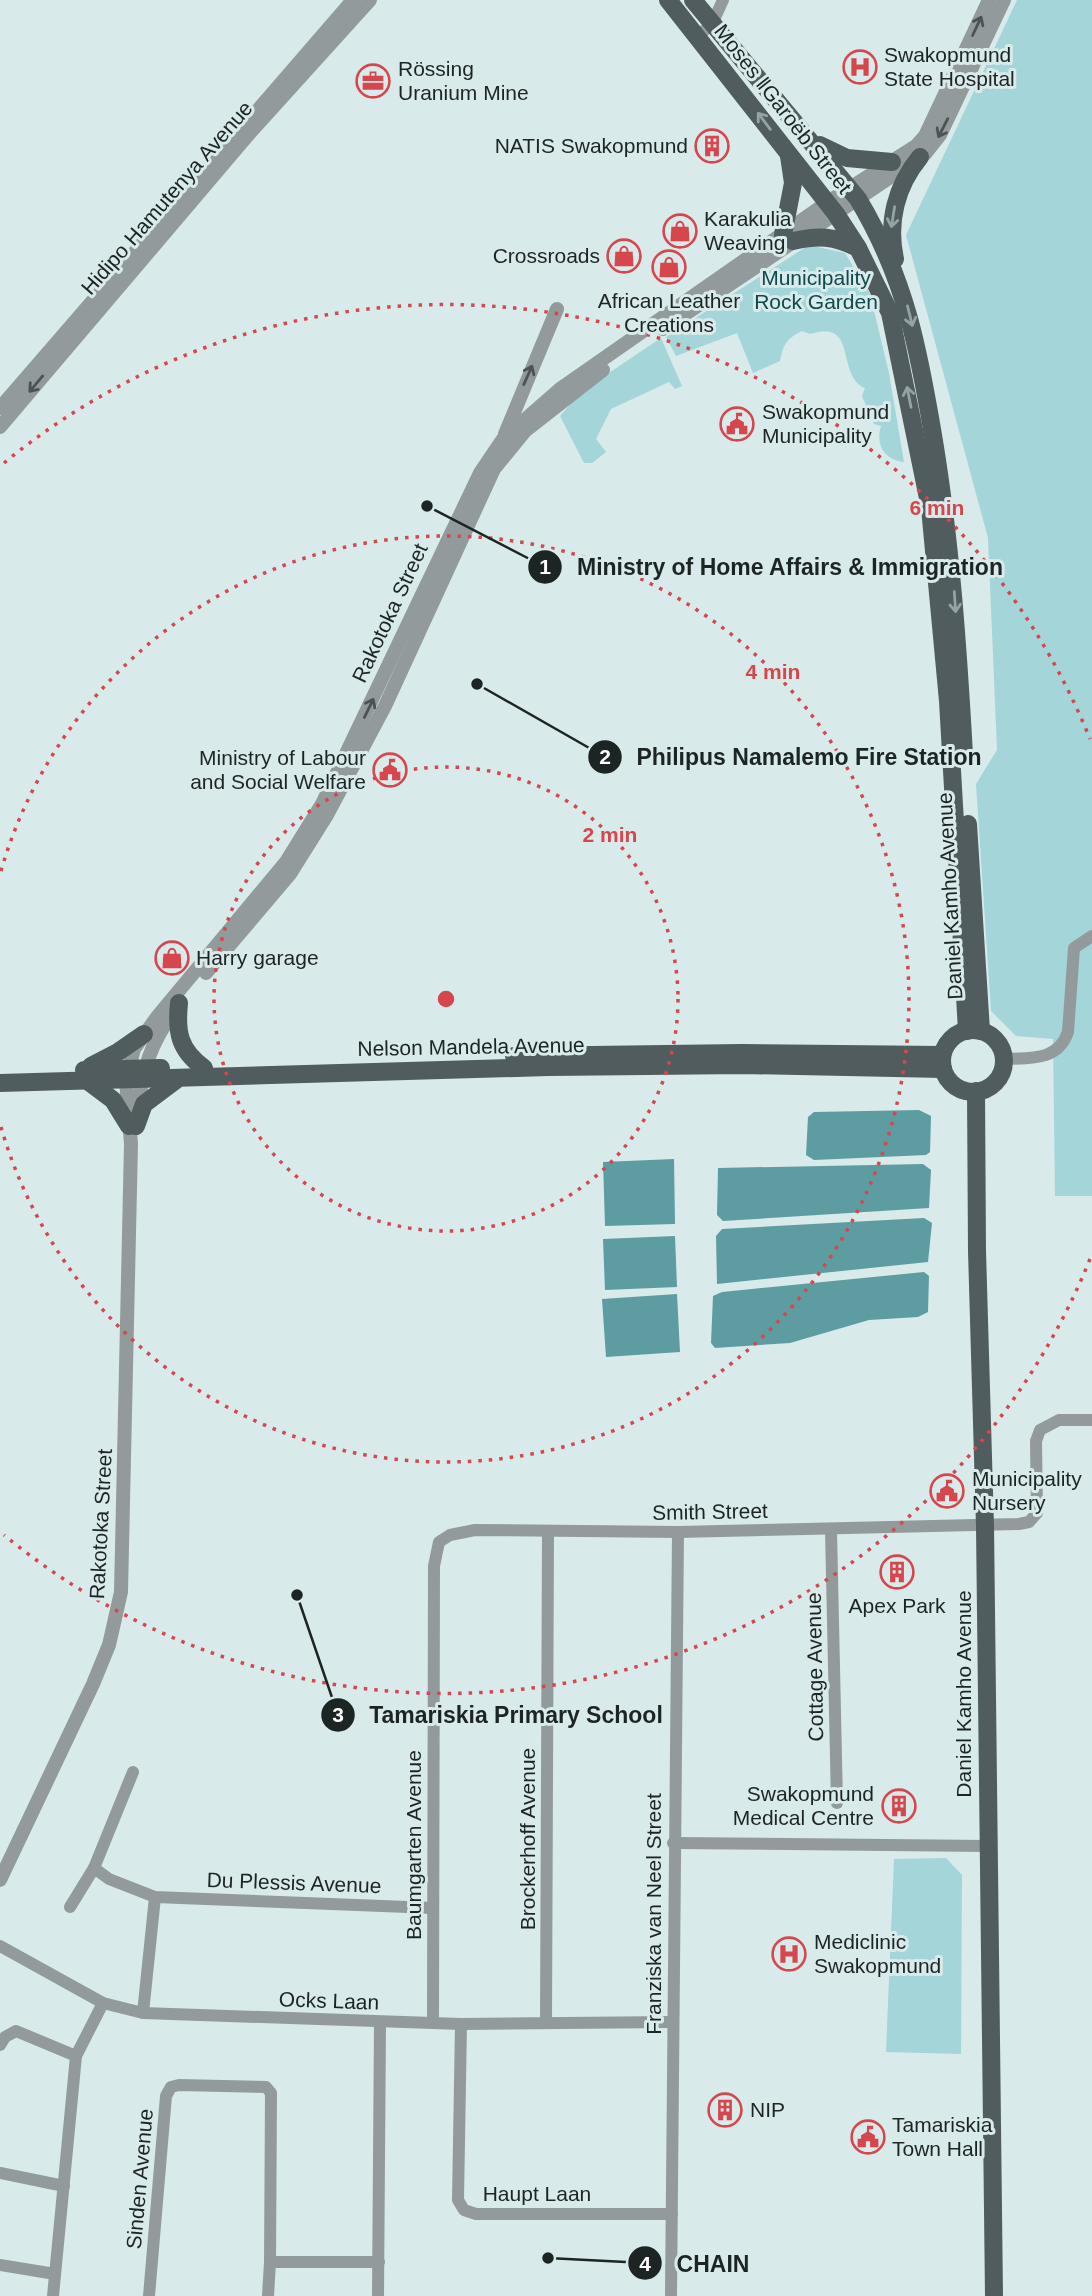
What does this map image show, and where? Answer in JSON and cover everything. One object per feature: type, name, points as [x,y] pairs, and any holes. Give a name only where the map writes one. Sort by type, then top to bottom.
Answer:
[{"type":"main road","name":"Moses ǁGaroëb Street","points":[[668,0],[832,208]]},
{"type":"main road","name":"Moses ǁGaroëb Street","points":[[705,9],[800,131],[854,194]]},
{"type":"main road","points":[[800,131],[836,155],[892,162]]},
{"type":"main road","points":[[788,153],[793,183],[788,238],[829,236],[858,247]]},
{"type":"main road","points":[[900,282],[892,241],[892,221],[904,179],[919,157]]},
{"type":"main road","name":"Daniel Kamho Avenue","points":[[854,194],[900,282],[916,340],[950,552],[974,1031]]},
{"type":"main road","name":"Daniel Kamho Avenue","points":[[832,208],[858,247],[890,313],[930,508],[974,1031]]},
{"type":"main road","points":[[179,1003],[179,1039],[186,1052],[204,1068]]},
{"type":"main road","points":[[943,1062],[955,1086],[976,1091],[997,1080],[1004,1059],[996,1041],[974,1031]]},
{"type":"main road","name":"Daniel Kamho Avenue","points":[[943,1062],[951,1039],[974,1031]]},
{"type":"main road","points":[[144,1034],[84,1076],[113,1100],[132,1126],[152,1095],[179,1079]]},
{"type":"main road","name":"Nelson Mandela Avenue","points":[[0,1083],[204,1068],[551,1055],[943,1062]]},
{"type":"main road","name":"Nelson Mandela Avenue","points":[[135,1074],[179,1079],[575,1067],[943,1062]]},
{"type":"main road","name":"Nelson Mandela Avenue","points":[[0,1071],[84,1076]]},
{"type":"main road","name":"Daniel Kamho Avenue","points":[[976,1091],[985,1526],[994,2296]]},
{"type":"street","name":"Hidipo Hamutenya Avenue","points":[[0,408],[353,0]]},
{"type":"street","name":"Hidipo Hamutenya Avenue","points":[[0,427],[248,135],[370,0]]},
{"type":"street","points":[[694,31],[705,9],[723,0]]},
{"type":"street","points":[[854,194],[925,136],[989,0]]},
{"type":"street","points":[[854,194],[919,157],[940,135],[1004,0]]},
{"type":"street","name":"Rakotoka Street","points":[[0,1880],[6,1852],[93,1684],[117,1619],[124,1558],[131,1144],[135,1074],[144,1034],[286,862],[305,833],[373,700],[480,473],[503,439],[560,389],[854,194]]},
{"type":"street","name":"Rakotoka Street","points":[[135,1074],[179,1003],[290,874],[310,845],[385,706],[495,469],[525,431],[618,359],[788,238]]},
{"type":"street","points":[[503,439],[512,410],[557,309]]},
{"type":"street","points":[[1004,1059],[1040,1058],[1054,1053],[1064,1043],[1068,1032],[1074,948],[1080,941],[1092,936]]},
{"type":"street","name":"Smith Street","points":[[439,1542],[450,1535],[475,1530],[831,1530],[985,1526],[1029,1522],[1037,1513],[1036,1441],[1040,1430],[1059,1420],[1092,1420]]},
{"type":"street","name":"Cottage Avenue","points":[[831,1530],[837,1803]]},
{"type":"street","name":"Brockerhoff Avenue","points":[[546,2022],[548,1531]]},
{"type":"street","name":"Franziska van Neel Street","points":[[671,2296],[673,1843],[678,1532]]},
{"type":"street","name":"Baumgarten Avenue","points":[[433,2023],[434,1566],[439,1542]]},
{"type":"street","points":[[70,1908],[94,1868],[133,1772]]},
{"type":"street","points":[[673,1843],[988,1846]]},
{"type":"street","name":"Du Plessis Avenue","points":[[94,1868],[109,1879],[155,1897],[433,1908]]},
{"type":"street","points":[[143,2013],[155,1897]]},
{"type":"street","name":"Ocks Laan","points":[[0,1946],[103,2003],[143,2013],[461,2024],[673,2022]]},
{"type":"street","points":[[53,2296],[76,2056],[103,2003]]},
{"type":"street","points":[[379,2296],[380,2022]]},
{"type":"street","name":"Haupt Laan","points":[[461,2024],[458,2200],[464,2210],[476,2214],[672,2214]]},
{"type":"street","points":[[0,2045],[5,2037],[16,2031],[76,2056]]},
{"type":"street","name":"Sinden Avenue","points":[[149,2296],[166,2096],[171,2087],[179,2085],[266,2087],[271,2093],[268,2296]]},
{"type":"street","points":[[0,2173],[64,2186]]},
{"type":"street","points":[[270,2262],[379,2262]]},
{"type":"street","points":[[0,2265],[55,2274]]},
{"type":"green space","points":[[1017,0],[1092,0],[1092,1196],[1055,1196],[1053,1039],[1016,1036],[991,1011],[976,784],[997,750],[988,538],[906,235]]},
{"type":"green space","name":"Municipality Rock Garden","points":[[809,245],[845,253],[870,294],[889,373],[904,462],[897,461],[883,450],[879,439],[881,426],[874,424],[862,396],[865,388],[856,381],[851,372],[845,350],[835,334],[825,331],[810,334],[802,331],[786,343],[780,361],[753,373],[737,333],[676,356],[666,337]]},
{"type":"green space","points":[[661,338],[682,386],[675,389],[669,382],[611,409],[596,439],[606,452],[592,463],[584,463],[560,416],[582,391]]},
{"type":"green space","points":[[946,1858],[962,1875],[961,2054],[886,2052],[894,1859]]},
{"type":"shaded area","points":[[919,1110],[931,1116],[930,1152],[926,1155],[814,1160],[806,1155],[808,1117],[814,1112]]},
{"type":"shaded area","points":[[674,1159],[675,1224],[605,1226],[603,1162]]},
{"type":"shaded area","points":[[923,1164],[931,1170],[929,1208],[723,1221],[717,1215],[718,1168]]},
{"type":"shaded area","points":[[924,1218],[932,1223],[928,1262],[717,1284],[716,1236],[722,1229]]},
{"type":"shaded area","points":[[675,1236],[677,1287],[605,1290],[603,1239]]},
{"type":"shaded area","points":[[924,1272],[929,1276],[928,1312],[918,1317],[869,1320],[790,1343],[715,1348],[711,1343],[713,1296],[722,1292]]},
{"type":"shaded area","points":[[677,1294],[680,1352],[606,1357],[602,1299]]},
{"type":"place","name":"Swakopmund State Hospital","points":[[860,67]]},
{"type":"place","name":"Rössing Uranium Mine","points":[[373,81]]},
{"type":"place","name":"NATIS Swakopmund","points":[[712,146]]},
{"type":"place","name":"Karakulia Weaving","points":[[680,231]]},
{"type":"place","name":"Crossroads","points":[[624,256]]},
{"type":"place","name":"African Leather Creations","points":[[669,267]]},
{"type":"place","name":"Swakopmund Municipality","points":[[737,424]]},
{"type":"place","name":"Ministry of Home Affairs & Immigration","points":[[427,506]]},
{"type":"place","name":"Philipus Namalemo Fire Station","points":[[477,684]]},
{"type":"place","name":"Ministry of Labour and Social Welfare","points":[[390,770]]},
{"type":"place","name":"Harry garage","points":[[172,958]]},
{"type":"place","name":"Municipality Nursery","points":[[947,1491]]},
{"type":"place","name":"Apex Park","points":[[897,1572]]},
{"type":"place","name":"Tamariskia Primary School","points":[[297,1595]]},
{"type":"place","name":"Swakopmund Medical Centre","points":[[899,1806]]},
{"type":"place","name":"Mediclinic Swakopmund","points":[[789,1954]]},
{"type":"place","name":"NIP","points":[[725,2110]]},
{"type":"place","name":"Tamariskia Town Hall","points":[[868,2137]]},
{"type":"place","name":"CHAIN","points":[[548,2258]]}]
